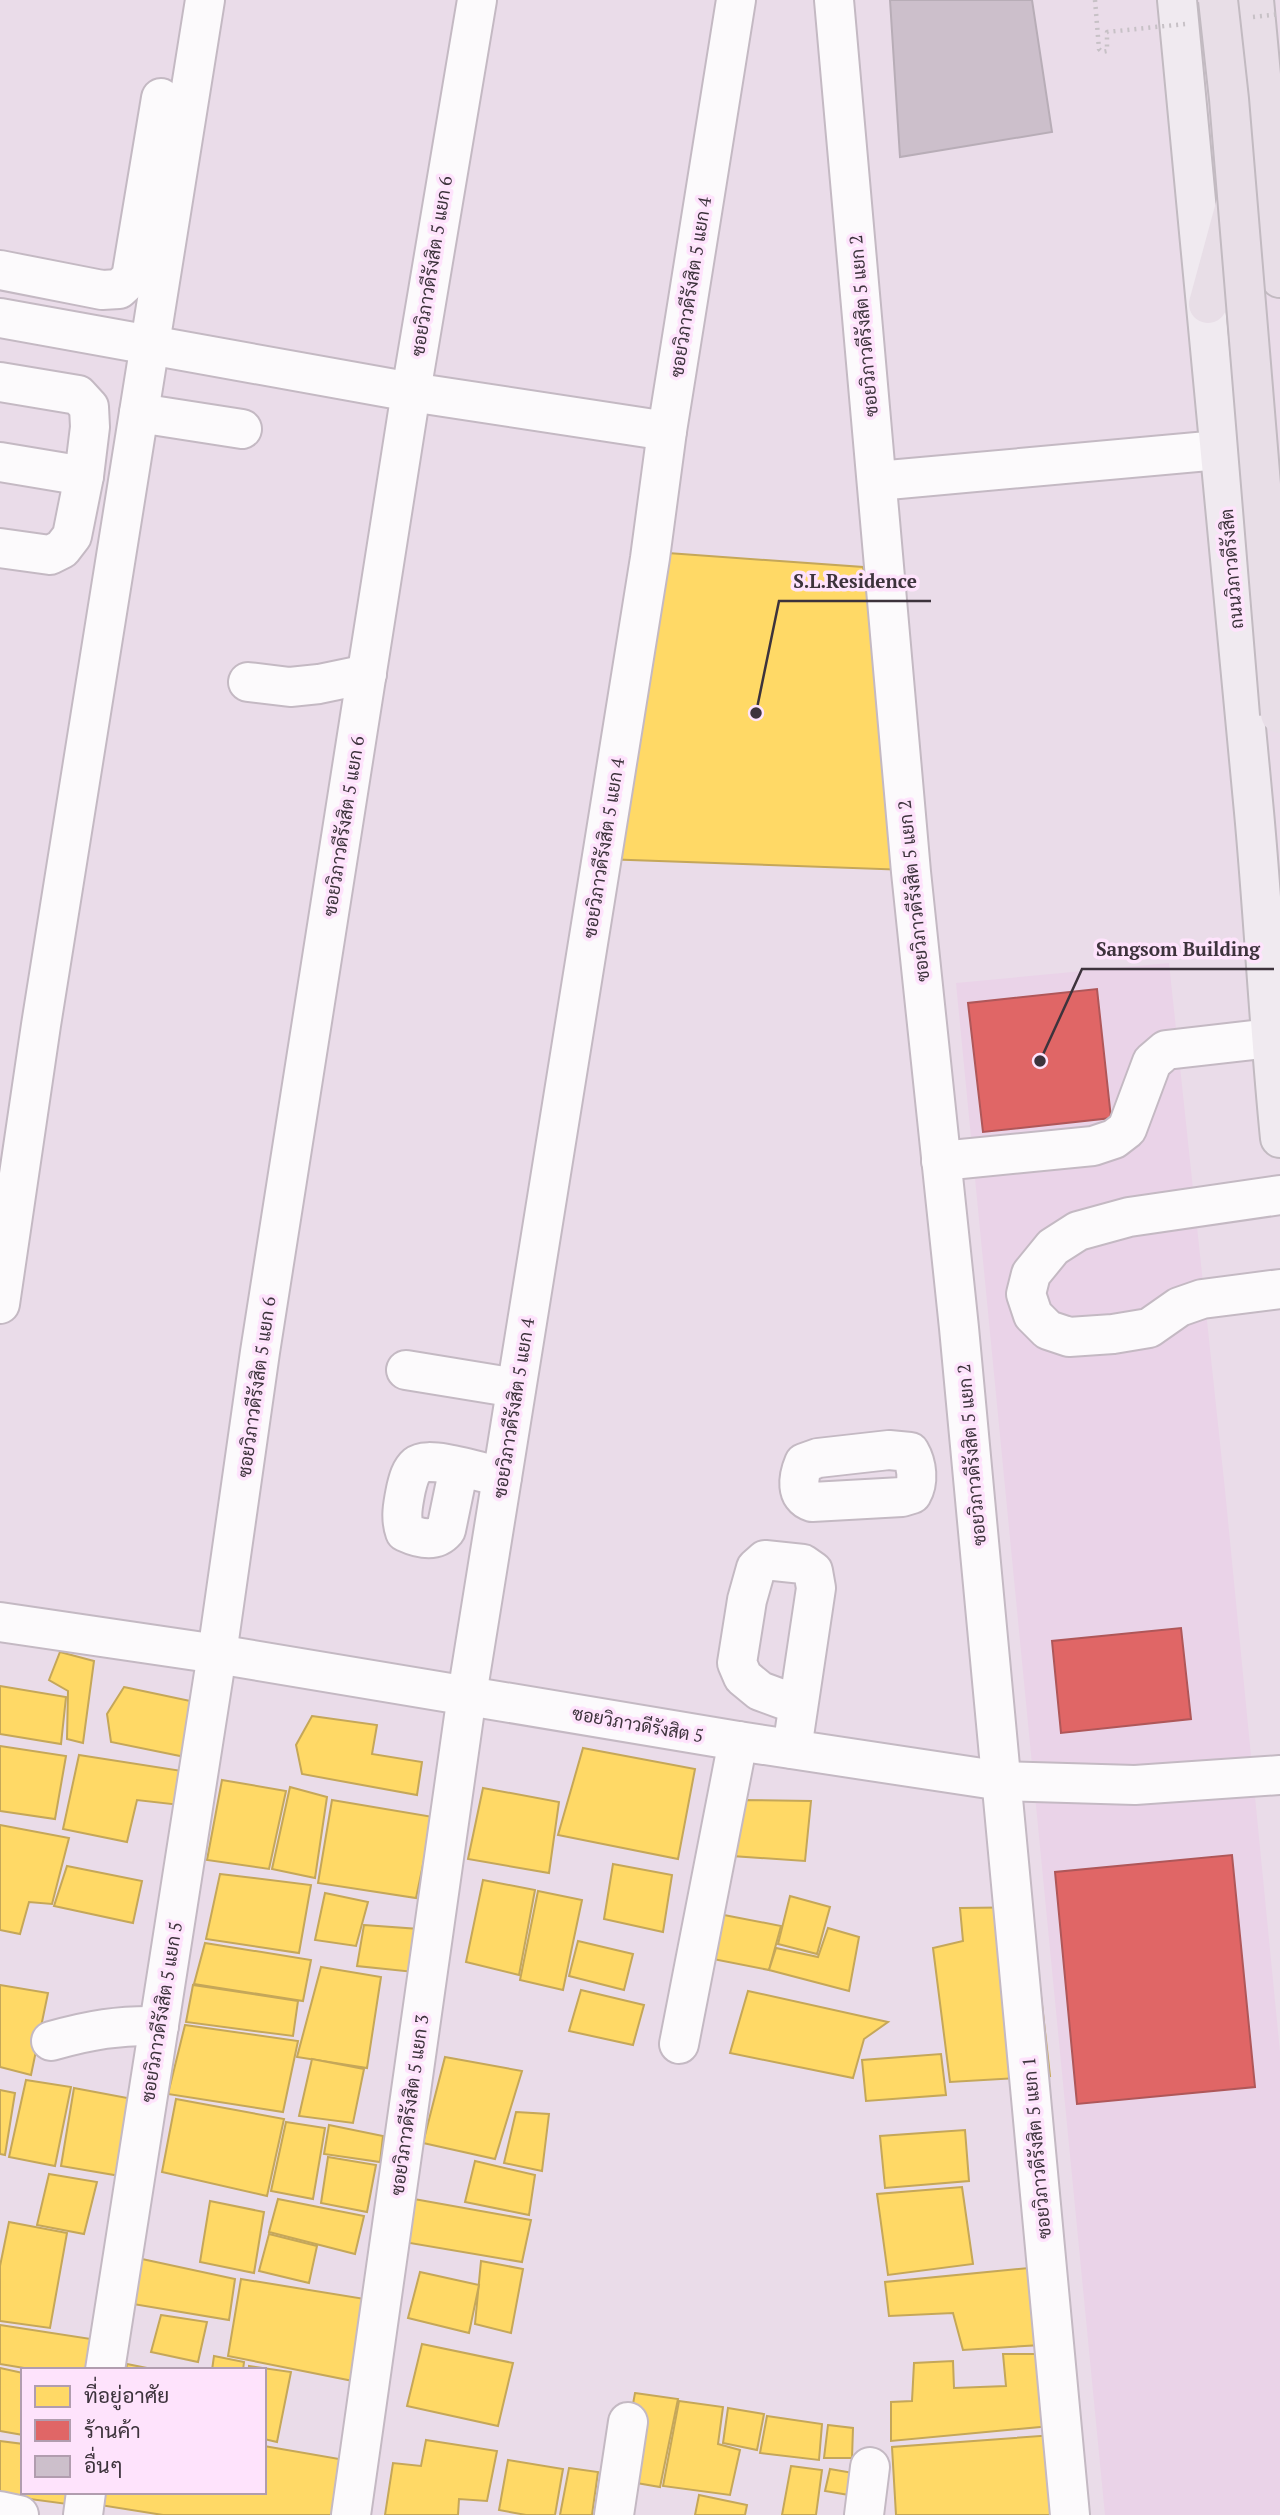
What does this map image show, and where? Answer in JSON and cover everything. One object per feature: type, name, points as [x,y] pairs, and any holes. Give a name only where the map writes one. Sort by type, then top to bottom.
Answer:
[{"type":"highway","points":[[1237,6],[1264,99],[1280,278]]},
{"type":"highway","points":[[1237,6],[1230,113],[1280,714]]},
{"type":"highway","points":[[1208,304],[1264,99]]},
{"type":"main road","name":"ถนนวิภาวดีรังสิต","points":[[1182,12],[1219,450],[1254,815],[1280,1138]]},
{"type":"street","points":[[0,271],[102,290],[119,289],[131,278],[178,0]]},
{"type":"street","points":[[0,1304],[41,1025],[205,0]]},
{"type":"street","name":"ซอยวิภาวดีรังสิต 5 แยก 6","points":[[217,1654],[260,1352],[411,392],[477,0]]},
{"type":"street","name":"ซอยวิภาวดีรังสิต 5 แยก 4","points":[[467,1695],[650,558],[667,431],[736,0]]},
{"type":"street","name":"ซอยวิภาวดีรังสิต 5 แยก 2","points":[[834,0],[911,873],[1002,1781]]},
{"type":"street","points":[[0,318],[411,392],[667,431]]},
{"type":"street","points":[[0,382],[78,395],[89,407],[90,427],[72,536],[62,549],[50,555],[0,548]]},
{"type":"street","points":[[139,413],[242,429]]},
{"type":"street","points":[[877,481],[1219,450]]},
{"type":"street","points":[[0,462],[84,476]]},
{"type":"street","points":[[248,682],[290,687],[367,674]]},
{"type":"street","points":[[941,1161],[1093,1146],[1115,1139],[1128,1129],[1152,1062],[1166,1050],[1270,1038]]},
{"type":"street","points":[[1280,1195],[1129,1217],[1078,1231],[1053,1247],[1031,1275],[1026,1294],[1033,1315],[1048,1330],[1069,1337],[1149,1328],[1179,1307],[1202,1299],[1280,1289]]},
{"type":"street","points":[[406,1370],[516,1388]]},
{"type":"street","points":[[915,1461],[970,1457]]},
{"type":"street","points":[[459,1467],[502,1477]]},
{"type":"street","name":"ซอยวิภาวดีรังสิต 5","points":[[0,1622],[217,1654],[738,1741],[1002,1781],[1135,1785],[1280,1776]]},
{"type":"street","name":"ซอยวิภาวดีรังสิต 5 แยก 5","points":[[105,2368],[217,1654]]},
{"type":"street","name":"ซอยวิภาวดีรังสิต 5 แยก 3","points":[[351,2515],[467,1695]]},
{"type":"street","points":[[792,1749],[799,1705]]},
{"type":"street","points":[[679,2044],[738,1741]]},
{"type":"street","name":"ซอยวิภาวดีรังสิต 5 แยก 1","points":[[1002,1781],[1070,2515]]},
{"type":"street","points":[[51,2041],[92,2029],[125,2025],[159,2026]]},
{"type":"street","points":[[614,2515],[628,2422]]},
{"type":"street","points":[[864,2515],[870,2467]]},
{"type":"street","points":[[83,2515],[86,2494]]},
{"type":"street","points":[[0,2511],[19,2515]]},
{"type":"path","points":[[1095,0],[1101,52],[1107,51],[1108,48],[1107,33],[1182,12]]},
{"type":"path","points":[[1237,6],[1280,14]]},
{"type":"shaded area","points":[[1169,963],[1225,1490],[1280,2052],[1280,2515],[1105,2515],[956,983]]},
{"type":"building: ที่อยู่อาศัย","points":[[654,552],[863,567],[908,870],[603,859]]},
{"type":"building: ที่อยู่อาศัย","points":[[60,1652],[94,1661],[83,1743],[67,1739],[68,1691],[49,1680]]},
{"type":"building: ที่อยู่อาศัย","points":[[0,1686],[66,1697],[61,1744],[0,1734]]},
{"type":"building: ที่อยู่อาศัย","points":[[124,1687],[195,1702],[185,1757],[111,1742],[107,1714]]},
{"type":"building: ที่อยู่อาศัย","points":[[312,1716],[377,1725],[372,1754],[422,1762],[417,1795],[302,1774],[296,1745]]},
{"type":"building: ที่อยู่อาศัย","points":[[0,1746],[66,1756],[55,1819],[0,1811]]},
{"type":"building: ที่อยู่อาศัย","points":[[583,1748],[695,1769],[678,1859],[558,1835]]},
{"type":"building: ที่อยู่อาศัย","points":[[79,1755],[182,1771],[180,1805],[137,1800],[127,1842],[63,1829]]},
{"type":"building: ที่อยู่อาศัย","points":[[222,1780],[286,1791],[269,1869],[207,1860]]},
{"type":"building: ที่อยู่อาศัย","points":[[290,1787],[327,1797],[315,1878],[272,1869]]},
{"type":"building: ที่อยู่อาศัย","points":[[483,1788],[559,1802],[549,1873],[468,1859]]},
{"type":"building: ที่อยู่อาศัย","points":[[332,1800],[433,1817],[416,1898],[318,1883]]},
{"type":"building: ที่อยู่อาศัย","points":[[738,1800],[811,1801],[805,1861],[732,1856]]},
{"type":"building: ที่อยู่อาศัย","points":[[0,1825],[69,1838],[52,1904],[29,1902],[20,1934],[0,1930]]},
{"type":"building: ที่อยู่อาศัย","points":[[613,1864],[672,1875],[663,1932],[604,1919]]},
{"type":"building: ที่อยู่อาศัย","points":[[67,1866],[142,1881],[133,1923],[54,1906]]},
{"type":"building: ที่อยู่อาศัย","points":[[220,1874],[311,1885],[299,1953],[206,1939]]},
{"type":"building: ที่อยู่อาศัย","points":[[483,1880],[535,1890],[519,1975],[466,1962]]},
{"type":"building: ที่อยู่อาศัย","points":[[538,1891],[582,1900],[563,1990],[520,1980]]},
{"type":"building: ที่อยู่อาศัย","points":[[325,1893],[368,1902],[356,1946],[315,1940]]},
{"type":"building: ที่อยู่อาศัย","points":[[790,1896],[830,1907],[817,1954],[778,1944]]},
{"type":"building: ที่อยู่อาศัย","points":[[1031,1907],[1050,2076],[950,2082],[933,1948],[963,1941],[960,1908]]},
{"type":"building: ที่อยู่อาศัย","points":[[724,1915],[781,1926],[769,1970],[713,1959]]},
{"type":"building: ที่อยู่อาศัย","points":[[364,1925],[419,1929],[414,1972],[357,1966]]},
{"type":"building: ที่อยู่อาศัย","points":[[828,1928],[859,1937],[849,1991],[769,1970],[776,1948],[818,1957]]},
{"type":"building: ที่อยู่อาศัย","points":[[578,1941],[633,1954],[624,1990],[569,1976]]},
{"type":"building: ที่อยู่อาศัย","points":[[205,1943],[311,1960],[303,2001],[194,1984]]},
{"type":"building: ที่อยู่อาศัย","points":[[321,1967],[381,1977],[367,2068],[297,2057]]},
{"type":"building: ที่อยู่อาศัย","points":[[0,1985],[48,1993],[31,2075],[0,2067]]},
{"type":"building: ที่อยู่อาศัย","points":[[193,1985],[298,2001],[293,2036],[186,2022]]},
{"type":"building: ที่อยู่อาศัย","points":[[581,1990],[644,2005],[633,2045],[569,2031]]},
{"type":"building: ที่อยู่อาศัย","points":[[748,1991],[888,2022],[864,2039],[853,2078],[730,2053]]},
{"type":"building: ที่อยู่อาศัย","points":[[185,2025],[298,2041],[283,2112],[168,2094]]},
{"type":"building: ที่อยู่อาศัย","points":[[941,2054],[946,2095],[866,2101],[862,2060]]},
{"type":"building: ที่อยู่อาศัย","points":[[445,2057],[522,2071],[495,2159],[423,2143]]},
{"type":"building: ที่อยู่อาศัย","points":[[312,2059],[364,2069],[353,2123],[299,2116]]},
{"type":"building: ที่อยู่อาศัย","points":[[26,2080],[71,2087],[55,2166],[9,2157]]},
{"type":"building: ที่อยู่อาศัย","points":[[74,2088],[138,2100],[126,2177],[61,2166]]},
{"type":"building: ที่อยู่อาศัย","points":[[0,2090],[15,2093],[5,2155],[0,2154]]},
{"type":"building: ที่อยู่อาศัย","points":[[176,2099],[284,2119],[267,2196],[162,2172]]},
{"type":"building: ที่อยู่อาศัย","points":[[516,2112],[549,2114],[542,2171],[504,2163]]},
{"type":"building: ที่อยู่อาศัย","points":[[286,2122],[325,2128],[313,2199],[271,2191]]},
{"type":"building: ที่อยู่อาศัย","points":[[329,2125],[383,2136],[380,2162],[324,2154]]},
{"type":"building: ที่อยู่อาศัย","points":[[965,2130],[969,2181],[885,2188],[880,2136]]},
{"type":"building: ที่อยู่อาศัย","points":[[328,2157],[376,2165],[367,2212],[321,2203]]},
{"type":"building: ที่อยู่อาศัย","points":[[475,2161],[535,2175],[529,2215],[465,2202]]},
{"type":"building: ที่อยู่อาศัย","points":[[49,2174],[97,2182],[84,2234],[37,2225]]},
{"type":"building: ที่อยู่อาศัย","points":[[962,2187],[973,2264],[888,2275],[877,2194]]},
{"type":"building: ที่อยู่อาศัย","points":[[278,2199],[364,2216],[355,2254],[269,2232]]},
{"type":"building: ที่อยู่อาศัย","points":[[414,2199],[531,2220],[522,2262],[404,2242]]},
{"type":"building: ที่อยู่อาศัย","points":[[210,2201],[264,2212],[254,2273],[200,2262]]},
{"type":"building: ที่อยู่อาศัย","points":[[9,2222],[67,2233],[50,2328],[0,2321],[0,2266]]},
{"type":"building: ที่อยู่อาศัย","points":[[269,2234],[317,2246],[309,2283],[259,2271]]},
{"type":"building: ที่อยู่อาศัย","points":[[142,2259],[235,2279],[229,2320],[133,2304]]},
{"type":"building: ที่อยู่อาศัย","points":[[481,2261],[523,2269],[511,2333],[475,2324]]},
{"type":"building: ที่อยู่อาศัย","points":[[1039,2267],[1041,2345],[963,2350],[953,2313],[889,2316],[885,2282]]},
{"type":"building: ที่อยู่อาศัย","points":[[420,2272],[479,2285],[469,2333],[408,2318]]},
{"type":"building: ที่อยู่อาศัย","points":[[241,2279],[371,2300],[358,2382],[228,2356]]},
{"type":"building: ที่อยู่อาศัย","points":[[161,2315],[207,2322],[198,2362],[151,2352]]},
{"type":"building: ที่อยู่อาศัย","points":[[0,2325],[104,2341],[99,2368],[24,2368],[0,2364]]},
{"type":"building: ที่อยู่อาศัย","points":[[422,2344],[513,2363],[498,2426],[407,2406]]},
{"type":"building: ที่อยู่อาศัย","points":[[1003,2354],[1045,2354],[1051,2426],[891,2441],[891,2402],[912,2401],[914,2363],[953,2361],[954,2388],[1006,2386]]},
{"type":"building: ที่อยู่อาศัย","points":[[214,2356],[244,2362],[243,2368],[212,2368]]},
{"type":"building: ที่อยู่อาศัย","points":[[127,2364],[147,2368],[126,2368]]},
{"type":"building: ที่อยู่อาศัย","points":[[0,2368],[21,2373],[21,2435],[0,2431]]},
{"type":"building: ที่อยู่อาศัย","points":[[266,2368],[291,2372],[277,2442],[266,2439]]},
{"type":"building: ที่อยู่อาศัย","points":[[635,2393],[678,2399],[660,2487],[619,2480]]},
{"type":"building: ที่อยู่อาศัย","points":[[679,2401],[723,2407],[718,2444],[740,2450],[730,2495],[663,2486]]},
{"type":"building: ที่อยู่อาศัย","points":[[728,2408],[764,2414],[757,2450],[723,2443]]},
{"type":"building: ที่อยู่อาศัย","points":[[767,2416],[822,2424],[819,2460],[760,2453]]},
{"type":"building: ที่อยู่อาศัย","points":[[828,2425],[853,2428],[852,2458],[824,2458]]},
{"type":"building: ที่อยู่อาศัย","points":[[1054,2435],[1060,2515],[896,2515],[892,2447]]},
{"type":"building: ที่อยู่อาศัย","points":[[426,2440],[497,2451],[487,2501],[459,2499],[458,2515],[385,2515],[393,2463],[421,2466]]},
{"type":"building: ที่อยู่อาศัย","points":[[0,2441],[21,2444],[21,2494],[69,2494],[67,2504],[0,2495]]},
{"type":"building: ที่อยู่อาศัย","points":[[266,2446],[345,2460],[337,2515],[163,2515],[100,2505],[103,2494],[266,2494]]},
{"type":"building: ที่อยู่อาศัย","points":[[508,2460],[563,2469],[555,2515],[526,2515],[499,2510]]},
{"type":"building: ที่อยู่อาศัย","points":[[791,2466],[822,2470],[816,2515],[782,2515]]},
{"type":"building: ที่อยู่อาศัย","points":[[569,2468],[598,2472],[592,2515],[560,2515]]},
{"type":"building: ที่อยู่อาศัย","points":[[830,2469],[859,2474],[855,2496],[825,2491]]},
{"type":"building: ที่อยู่อาศัย","points":[[699,2495],[747,2505],[745,2515],[695,2515]]},
{"type":"building: ร้านค้า","points":[[1097,989],[1111,1118],[983,1132],[968,1003]]},
{"type":"building: ร้านค้า","points":[[1181,1628],[1191,1719],[1061,1733],[1052,1641]]},
{"type":"building: ร้านค้า","points":[[1232,1855],[1255,2087],[1077,2104],[1055,1872]]},
{"type":"building: อื่นๆ","points":[[890,0],[1032,0],[1052,132],[900,157]]},
{"type":"place","name":"S.L.Residence","points":[[756,713]]},
{"type":"place","name":"Sangsom Building","points":[[1040,1061]]}]
